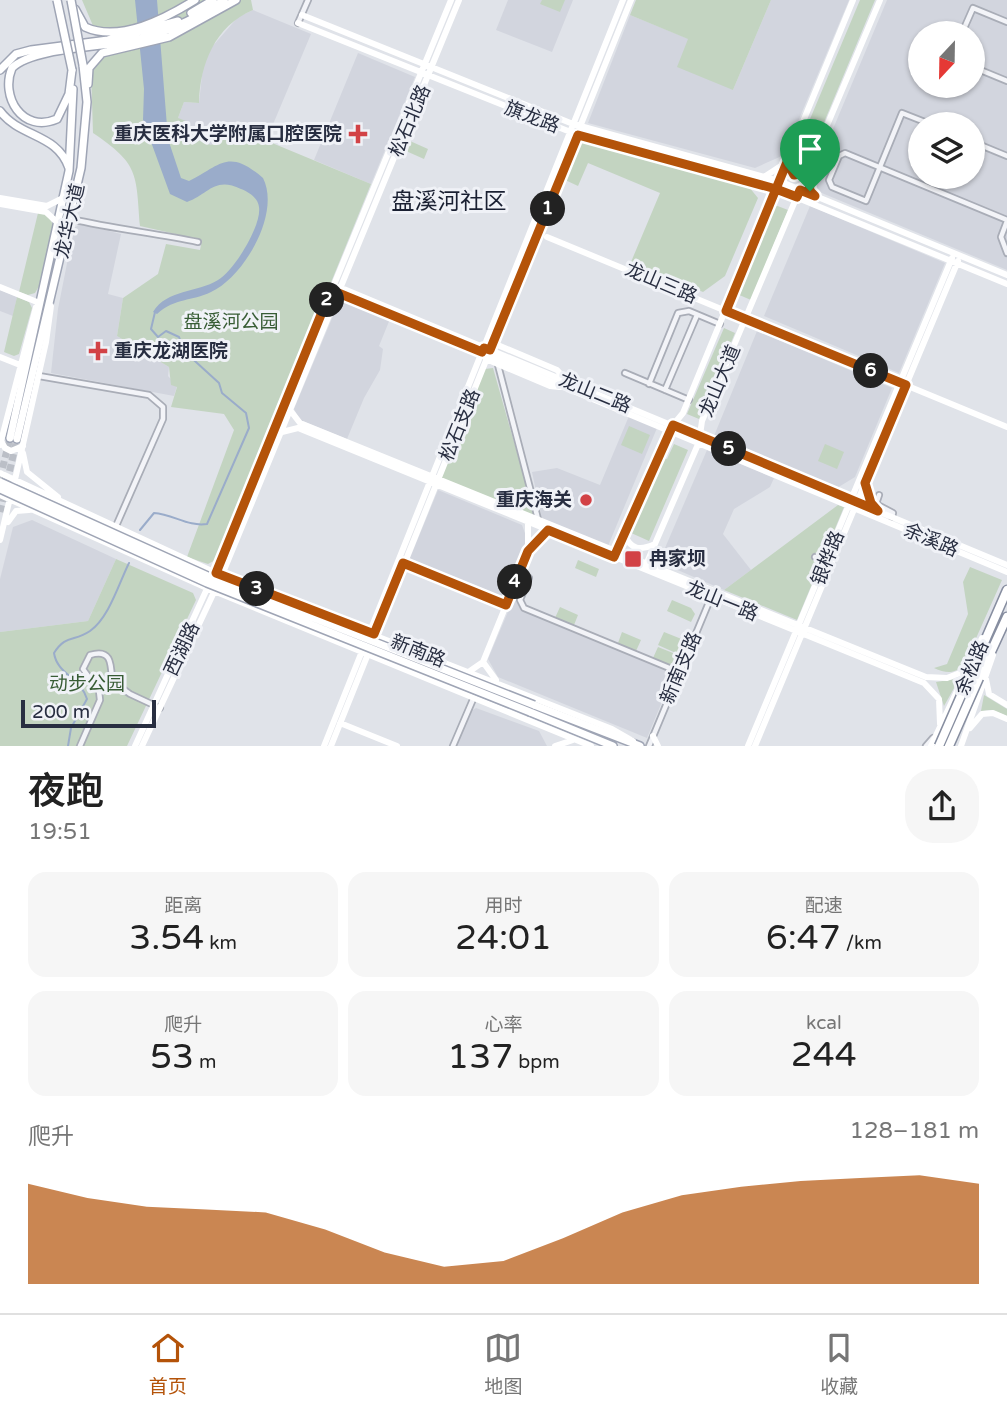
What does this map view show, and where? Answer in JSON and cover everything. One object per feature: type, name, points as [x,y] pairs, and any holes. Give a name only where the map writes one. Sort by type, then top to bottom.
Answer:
[{"type":"highway","name":"余松路","points":[[939,746],[967,673],[1007,590]]},
{"type":"highway","name":"余松路","points":[[949,746],[1007,617]]},
{"type":"main road","name":"龙华大道","points":[[57,0],[72,71],[74,123],[59,225],[13,439],[53,293],[71,219],[84,148],[87,102],[71,1]]},
{"type":"main road","points":[[182,21],[195,0]]},
{"type":"main road","points":[[71,1],[85,27],[96,32],[182,21],[213,0]]},
{"type":"main road","points":[[0,69],[16,54],[31,50],[110,45],[182,21],[225,0]]},
{"type":"main road","points":[[72,71],[69,94],[57,119],[33,124],[17,118],[10,110],[4,89],[11,69],[30,57],[110,45],[236,0]]},
{"type":"main road","name":"松石北路","points":[[219,574],[425,75],[451,0]]},
{"type":"main road","name":"松石北路","points":[[428,67],[459,0]]},
{"type":"main road","name":"松石支路","points":[[487,351],[541,226],[622,0]]},
{"type":"main road","name":"松石支路","points":[[577,125],[631,0]]},
{"type":"main road","name":"龙山大道","points":[[615,554],[671,428],[689,400],[853,0]]},
{"type":"main road","name":"龙山大道","points":[[646,567],[699,439],[702,421],[880,0]]},
{"type":"main road","points":[[302,15],[577,125],[779,181],[799,194],[815,196],[1007,275]]},
{"type":"main road","name":"旗龙路","points":[[299,23],[574,133],[799,194],[1007,284]]},
{"type":"main road","points":[[87,102],[89,68],[110,45]]},
{"type":"main road","points":[[0,111],[15,126],[52,142],[61,151],[69,171]]},
{"type":"main road","name":"松石支路","points":[[365,653],[574,133]]},
{"type":"main road","points":[[764,177],[787,162],[794,175],[808,172],[810,191],[815,196]]},
{"type":"main road","points":[[0,198],[47,206],[64,197]]},
{"type":"main road","points":[[0,205],[46,212],[59,225]]},
{"type":"main road","points":[[536,239],[547,237],[541,226]]},
{"type":"main road","name":"龙山三路","points":[[547,237],[1007,426]]},
{"type":"main road","name":"银桦路","points":[[748,746],[801,630],[957,254]]},
{"type":"main road","points":[[23,446],[12,451],[0,443],[37,302],[48,276]]},
{"type":"main road","points":[[0,287],[37,302]]},
{"type":"main road","name":"松石北路","points":[[212,590],[281,433],[336,289]]},
{"type":"main road","name":"龙山二路","points":[[336,289],[833,493],[853,504]]},
{"type":"main road","points":[[0,542],[2,521],[15,480],[39,376],[53,293]]},
{"type":"main road","points":[[487,351],[558,370],[567,384],[550,386],[498,364],[487,351]]},
{"type":"main road","points":[[0,356],[20,365]]},
{"type":"main road","name":"龙山一路","points":[[290,410],[300,423],[528,522],[615,554]]},
{"type":"main road","points":[[0,431],[7,414]]},
{"type":"main road","name":"龙山一路","points":[[281,433],[298,428],[538,520],[928,685],[939,699],[939,728]]},
{"type":"main road","name":"龙山二路","points":[[699,439],[853,504]]},
{"type":"main road","points":[[23,446],[27,472],[65,502]]},
{"type":"main road","name":"新南路","points":[[0,473],[219,574],[612,729],[641,746]]},
{"type":"main road","name":"新南路","points":[[0,482],[210,577],[532,708],[613,746]]},
{"type":"main road","points":[[833,493],[844,492],[862,482],[871,503],[878,511]]},
{"type":"main road","name":"新南路","points":[[0,489],[207,583],[532,708],[641,746]]},
{"type":"main road","name":"新南路","points":[[0,495],[212,590],[591,746]]},
{"type":"main road","name":"银桦路","points":[[755,746],[827,562],[853,504]]},
{"type":"main road","name":"余溪路","points":[[853,504],[878,511],[1007,565]]},
{"type":"main road","name":"余溪路","points":[[853,504],[1007,572]]},
{"type":"main road","points":[[0,542],[12,513],[20,509],[37,512]]},
{"type":"main road","points":[[528,522],[533,540]]},
{"type":"main road","points":[[469,671],[483,662],[533,540],[548,530]]},
{"type":"main road","points":[[624,534],[632,547],[639,549],[656,543]]},
{"type":"main road","name":"西湖路","points":[[142,746],[212,590]]},
{"type":"main road","name":"龙山一路","points":[[801,630],[926,677],[947,678],[967,673]]},
{"type":"main road","points":[[331,746],[365,653]]},
{"type":"main road","points":[[324,746],[365,653]]},
{"type":"main road","points":[[483,662],[499,684]]},
{"type":"main road","points":[[929,746],[967,673]]},
{"type":"main road","points":[[982,677],[989,694],[1007,705]]},
{"type":"main road","points":[[960,744],[982,677]]},
{"type":"main road","name":"西湖路","points":[[135,746],[158,706]]},
{"type":"main road","points":[[960,744],[982,714],[993,713],[1007,719]]},
{"type":"main road","points":[[340,723],[397,746]]},
{"type":"main road","points":[[546,727],[555,746],[575,739]]},
{"type":"main road","points":[[653,736],[658,746]]},
{"type":"street","points":[[299,23],[308,0]]},
{"type":"street","points":[[967,21],[973,8],[1007,22]]},
{"type":"street","points":[[985,72],[1007,81]]},
{"type":"street","points":[[908,115],[902,113],[880,168],[866,201],[832,187],[829,180],[839,156],[845,153],[880,168],[1007,221],[1001,237],[1007,253]]},
{"type":"street","points":[[985,147],[1007,156]]},
{"type":"street","points":[[71,219],[198,242]]},
{"type":"street","points":[[649,384],[678,313],[689,312],[720,324]]},
{"type":"street","points":[[665,390],[697,315]]},
{"type":"street","points":[[498,364],[538,520]]},
{"type":"street","points":[[625,373],[689,400]]},
{"type":"street","points":[[39,376],[149,395],[163,407],[163,419],[116,526]]},
{"type":"street","points":[[879,495],[876,504],[892,513],[891,517]]},
{"type":"street","points":[[815,557],[827,562]]},
{"type":"street","points":[[400,562],[506,605]]},
{"type":"street","points":[[520,570],[528,578],[520,600],[524,608],[679,673]]},
{"type":"street","name":"新南支路","points":[[649,746],[712,593]]},
{"type":"street","points":[[80,746],[100,700],[99,691],[83,670],[90,654],[104,654],[114,665],[112,681],[130,694],[158,706]]},
{"type":"street","points":[[453,746],[474,697]]},
{"type":"shaded area","points":[[508,0],[573,0],[552,52],[496,30]]},
{"type":"shaded area","points":[[771,0],[849,0],[784,155],[755,168],[588,123],[630,15],[689,39],[733,90]]},
{"type":"shaded area","points":[[887,0],[1007,0],[1007,270],[817,191],[815,172]]},
{"type":"shaded area","points":[[253,10],[311,34],[266,141],[241,130],[211,146],[181,134],[178,118],[184,102],[199,103],[203,66],[211,48],[238,17]]},
{"type":"shaded area","name":"重庆医科大学附属口腔医院","points":[[358,53],[415,77],[371,184],[314,160]]},
{"type":"shaded area","points":[[810,206],[945,263],[899,373],[764,316]]},
{"type":"shaded area","name":"重庆龙湖医院","points":[[80,224],[121,234],[108,294],[123,298],[117,336],[169,367],[168,376],[177,386],[174,396],[51,373],[58,309],[74,228]]},
{"type":"shaded area","points":[[0,290],[17,297],[13,316],[0,311]]},
{"type":"shaded area","points":[[348,301],[390,319],[379,346],[383,349],[380,370],[364,398],[347,439],[300,420],[294,409],[338,304]]},
{"type":"shaded area","points":[[757,331],[892,388],[855,477],[837,488],[714,436]]},
{"type":"shaded area","points":[[629,416],[657,428],[608,546],[542,519],[532,472],[557,468],[600,485]]},
{"type":"shaded area","points":[[707,450],[774,478],[770,487],[734,509],[723,534],[751,570],[724,590],[659,562]]},
{"type":"shaded area","points":[[438,490],[522,525],[527,539],[502,600],[408,563]]},
{"type":"shaded area","points":[[32,520],[116,559],[88,621],[0,632],[0,579],[13,527]]},
{"type":"shaded area","points":[[513,600],[676,668],[647,738],[498,677],[488,659]]},
{"type":"shaded area","points":[[476,708],[539,731],[547,746],[456,746],[471,711]]},
{"type":"green space","name":"盘溪河公园","points":[[82,0],[251,0],[253,10],[229,26],[212,48],[203,74],[199,103],[184,102],[178,118],[186,121],[181,134],[211,145],[241,130],[371,184],[219,558],[208,564],[187,557],[234,430],[224,414],[171,407],[177,387],[171,385],[169,367],[117,336],[123,298],[158,274],[166,244],[200,250],[202,240],[140,226],[136,181],[132,171],[119,153],[93,133],[91,71],[106,56]]},
{"type":"green space","points":[[542,0],[565,0],[560,12],[540,4]]},
{"type":"green space","points":[[636,0],[771,0],[733,90],[677,67],[688,39],[630,15]]},
{"type":"green space","points":[[860,0],[875,0],[805,168],[799,171],[794,169],[792,162]]},
{"type":"green space","points":[[580,139],[749,187],[758,198],[725,276],[703,292],[631,262],[660,193],[588,163],[578,186],[563,179]]},
{"type":"green space","points":[[410,141],[428,149],[424,159],[406,151]]},
{"type":"green space","points":[[775,205],[788,210],[751,300],[737,294]]},
{"type":"green space","points":[[38,213],[46,214],[55,227],[42,281],[35,293],[28,295],[19,292]]},
{"type":"green space","points":[[17,297],[29,302],[32,308],[19,354],[14,356],[4,352]]},
{"type":"green space","points":[[724,328],[735,333],[699,419],[687,414]]},
{"type":"green space","points":[[493,368],[535,516],[440,478],[485,369]]},
{"type":"green space","points":[[629,426],[650,435],[642,454],[621,445]]},
{"type":"green space","points":[[674,444],[688,450],[649,541],[629,532],[661,457],[667,459]]},
{"type":"green space","points":[[825,444],[844,452],[837,469],[818,461]]},
{"type":"green space","points":[[838,505],[844,507],[797,620],[724,590]]},
{"type":"green space","name":"动步公园","points":[[116,559],[193,593],[196,600],[127,746],[0,746],[0,632],[88,621]]},
{"type":"green space","points":[[578,560],[599,569],[596,577],[575,568]]},
{"type":"green space","points":[[970,567],[1002,580],[965,663],[955,671],[943,671],[934,668],[947,664],[968,614],[963,582]]},
{"type":"green space","points":[[672,600],[691,608],[695,614],[691,622],[667,611]]},
{"type":"green space","points":[[560,607],[578,615],[574,625],[555,618]]},
{"type":"green space","points":[[622,632],[641,640],[636,651],[618,643]]},
{"type":"green space","points":[[664,632],[684,640],[678,654],[658,645]]},
{"type":"green space","points":[[658,647],[678,655],[673,666],[653,658]]},
{"type":"green space","points":[[958,681],[944,706],[936,682]]},
{"type":"green space","points":[[984,695],[1007,709],[1007,716],[992,710],[981,711]]},
{"type":"water","points":[[135,0],[157,0],[168,139],[181,178],[189,181],[217,165],[233,162],[251,169],[263,178],[267,192],[263,225],[247,259],[236,273],[211,292],[177,302],[157,314],[153,312],[166,299],[210,284],[232,267],[252,236],[259,207],[253,196],[232,186],[212,188],[187,202],[170,194],[143,120],[144,89]]},
{"type":"waterway","points":[[140,530],[154,513],[193,524],[207,524],[249,428],[246,413],[222,393],[219,383],[185,352],[179,337],[166,331],[158,337],[151,329],[155,312]]},
{"type":"waterway","points":[[68,746],[71,728],[87,699],[80,686],[60,666],[54,653],[62,643],[90,631],[103,618],[129,563]]},
{"type":"tunnel","points":[[0,478],[10,438]]},
{"type":"tunnel","points":[[0,512],[17,439]]},
{"type":"place","name":"重庆医科大学附属口腔医院","points":[[358,134]]},
{"type":"place","name":"重庆龙湖医院","points":[[98,351]]},
{"type":"place","name":"重庆海关","points":[[586,500]]},
{"type":"place","name":"冉家坝","points":[[633,559]]},
{"type":"district","name":"盘溪河社区","points":[[449,202]]},
{"type":"route","points":[[810,191],[808,172],[794,175],[787,162],[776,189],[726,311],[906,385],[865,483],[871,503],[878,511],[673,425],[614,557],[548,530],[535,540],[528,551],[506,605],[403,563],[374,634],[216,573],[331,290],[482,352],[484,348],[490,350],[578,135],[776,189],[797,197],[800,190],[815,196],[810,191]]}]
